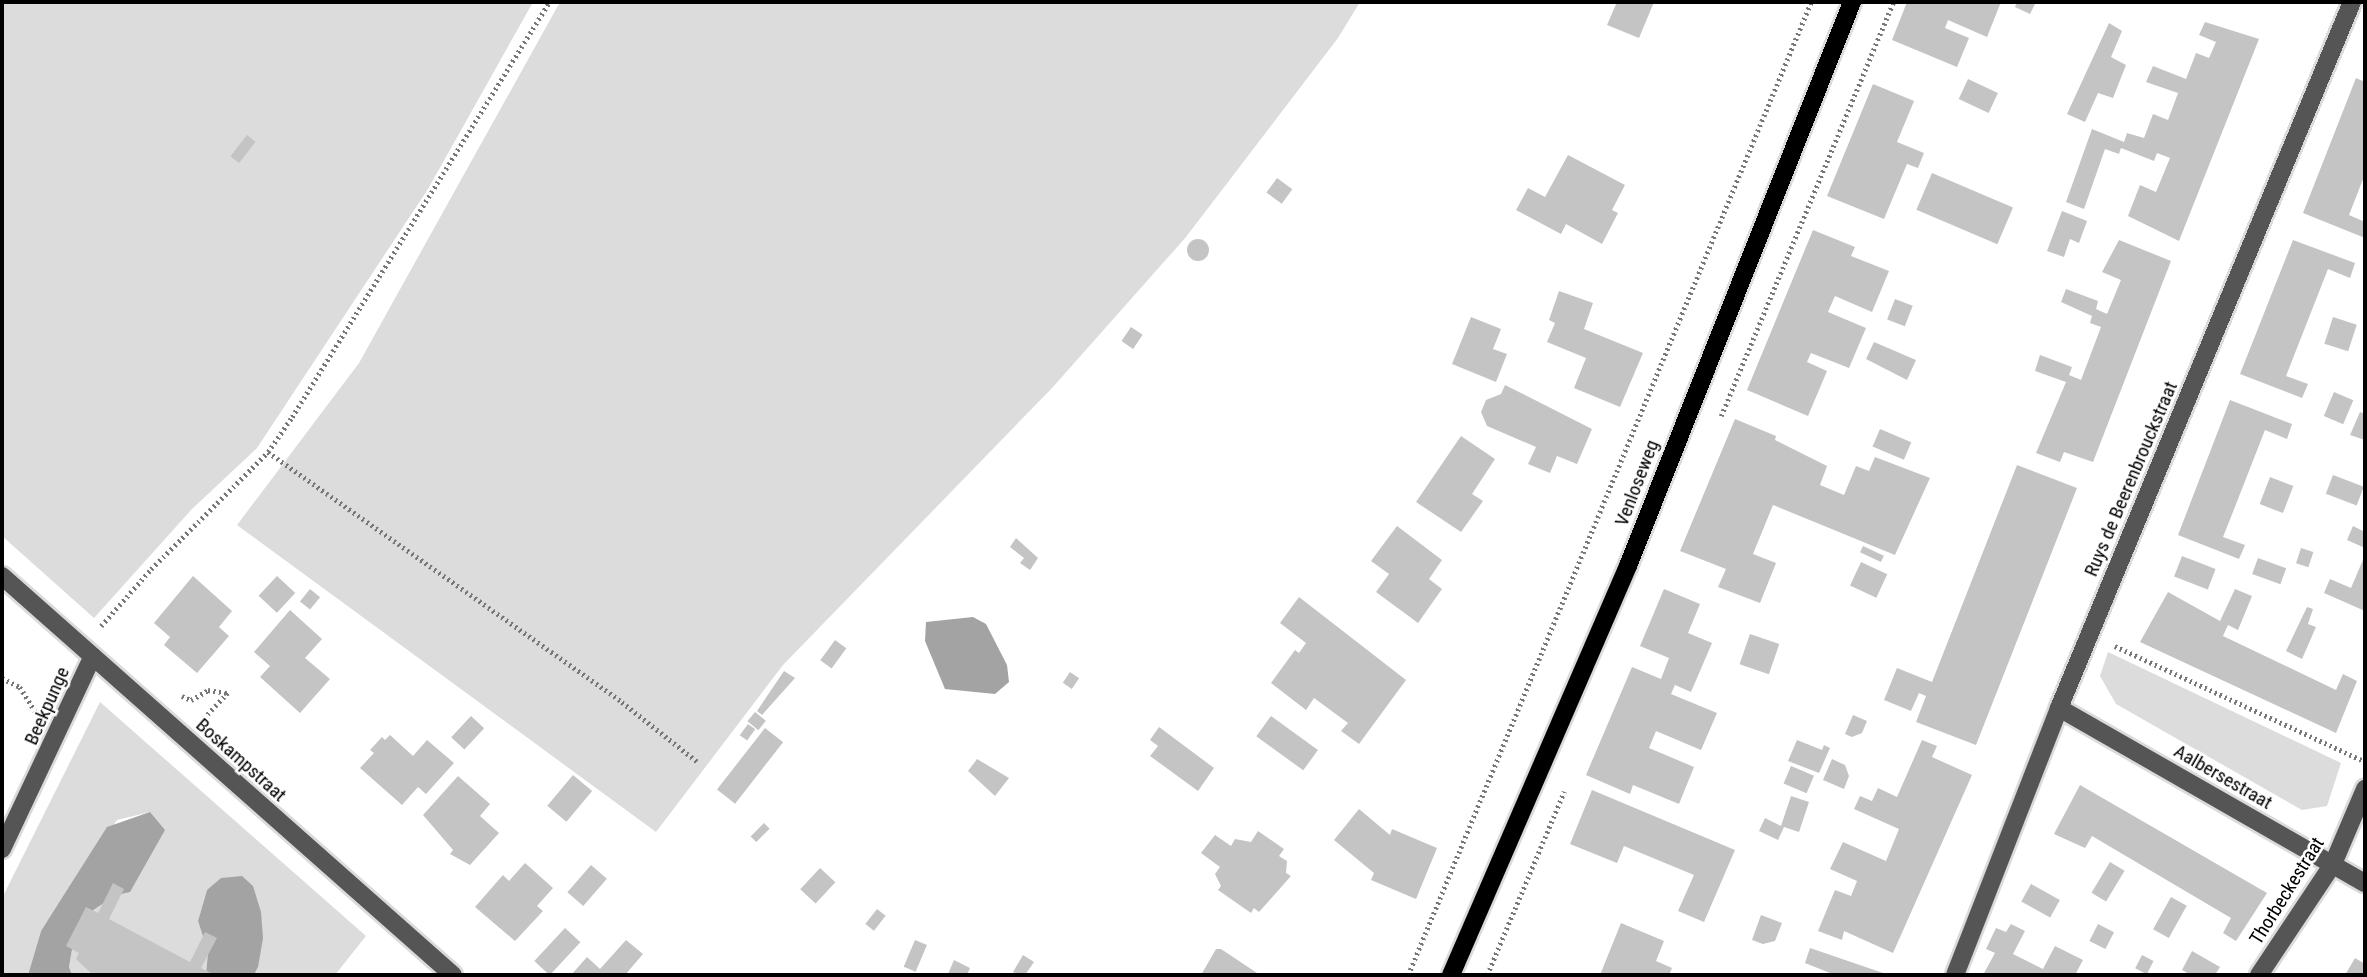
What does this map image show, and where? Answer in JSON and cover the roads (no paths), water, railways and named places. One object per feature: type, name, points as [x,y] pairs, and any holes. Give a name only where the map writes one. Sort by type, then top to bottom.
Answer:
[{"type":"main road","name":"Venloseweg","points":[[1451,975],[1628,566],[1852,2]]},
{"type":"street","name":"Ruys de Beerenbrouckstraat","points":[[1955,975],[2059,708],[2351,2]]},
{"type":"street","name":"Boskampstraat","points":[[2,576],[453,975]]},
{"type":"street","name":"Beekpunge","points":[[2,849],[52,749],[93,656]]},
{"type":"street","name":"Aalbersestraat","points":[[2059,708],[2365,883]]},
{"type":"street","name":"Thorbeckestraat","points":[[2259,975],[2333,864],[2365,789]]}]
